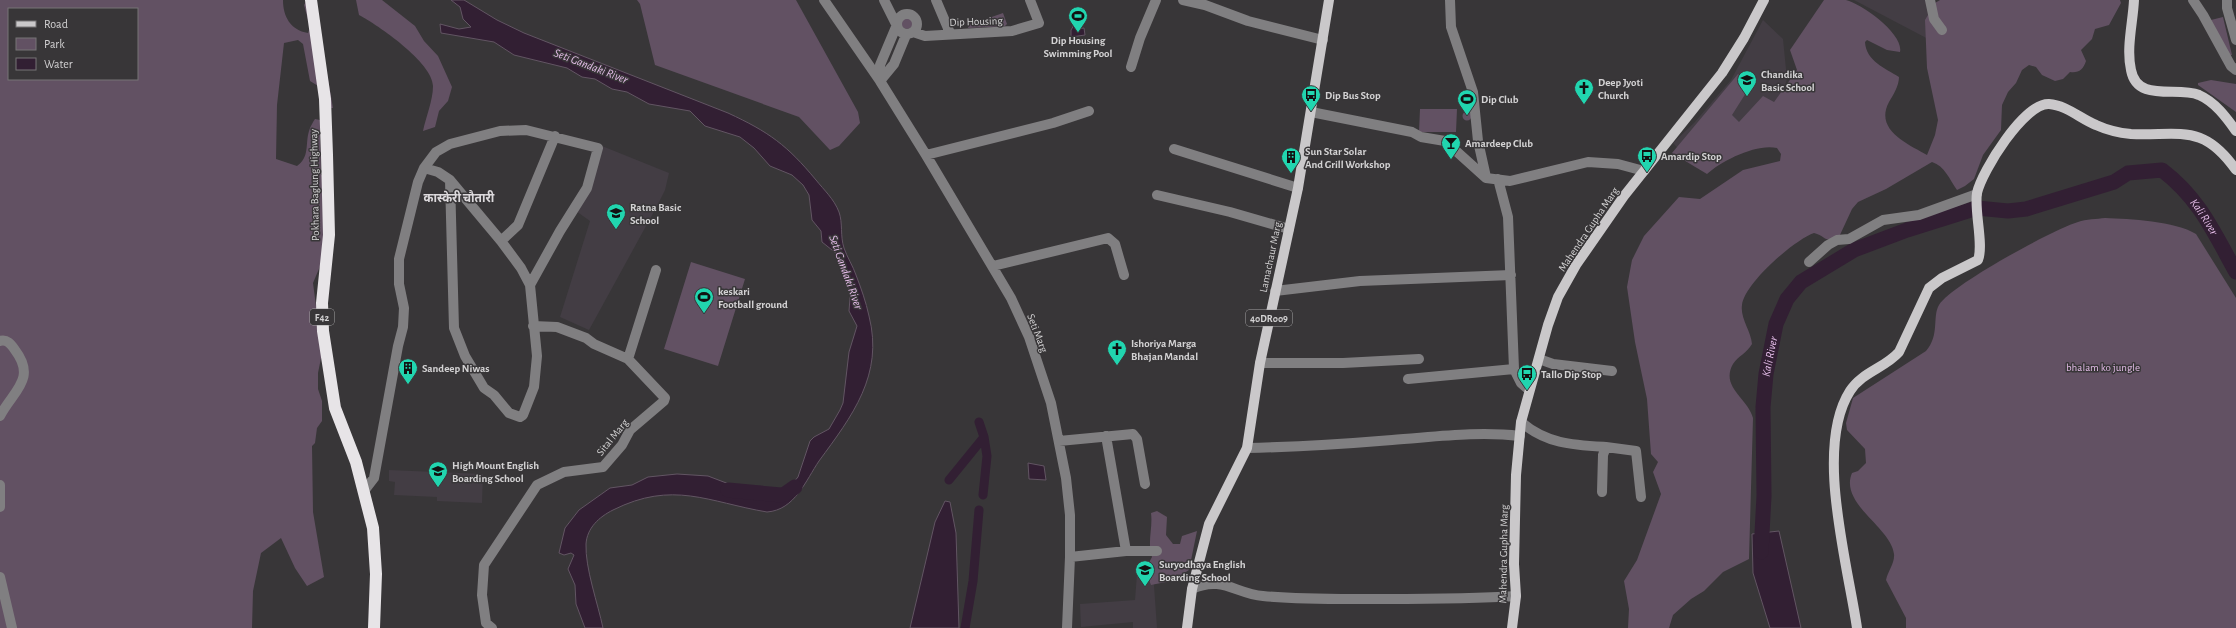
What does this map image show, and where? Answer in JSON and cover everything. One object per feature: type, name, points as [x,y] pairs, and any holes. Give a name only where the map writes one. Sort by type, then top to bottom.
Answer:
[{"type":"highway","name":"Pokhara Baglung Highway","points":[[312,0],[325,99],[327,154],[329,235],[322,303],[323,331],[336,408],[356,462],[374,536],[376,574],[374,628]]},
{"type":"main road","name":"Lamachaur Marg","points":[[1188,628],[1192,590],[1209,524],[1247,448],[1260,363],[1298,188],[1329,0]]},
{"type":"main road","name":"Mahendra Gupha Marg","points":[[1512,628],[1516,596],[1516,483],[1521,422],[1529,390],[1558,297],[1576,265],[1644,171],[1722,73],[1744,38],[1764,0]]},
{"type":"main road","points":[[2134,0],[2130,62],[2134,79],[2140,86],[2150,91],[2164,93],[2182,91],[2206,99],[2226,117],[2236,131]]},
{"type":"main road","points":[[1857,628],[1836,500],[1834,478],[1835,440],[1842,410],[1850,391],[1859,381],[1893,360],[1899,352],[1929,288],[1942,278],[1976,262],[1979,257],[1977,199],[1994,158],[2019,123],[2036,109],[2048,104],[2056,105],[2095,125],[2124,134],[2174,134],[2195,137],[2218,147],[2236,170]]},
{"type":"street","name":"Seti Marg","points":[[824,0],[880,80],[926,155],[1011,298],[1028,337],[1051,403],[1070,515],[1067,628]]},
{"type":"street","points":[[884,0],[900,32],[910,33]]},
{"type":"street","points":[[936,0],[950,33]]},
{"type":"street","name":"Dip Housing","points":[[910,33],[925,36],[950,33],[986,34],[1012,31],[1034,25],[1039,23],[1030,0]]},
{"type":"street","points":[[1131,67],[1140,38],[1156,0]]},
{"type":"street","points":[[1183,0],[1205,5],[1248,21],[1323,40]]},
{"type":"street","points":[[1450,0],[1451,27],[1473,92],[1478,141],[1486,178]]},
{"type":"street","points":[[1930,0],[1934,19],[1942,30]]},
{"type":"street","points":[[2193,0],[2203,14],[2231,66],[2236,70]]},
{"type":"street","points":[[2227,0],[2227,8],[2236,40]]},
{"type":"street","points":[[901,15],[911,15],[917,22],[916,28],[910,33],[894,64],[880,80],[880,66],[896,25],[901,15]]},
{"type":"street","points":[[926,155],[1053,123],[1089,110]]},
{"type":"street","points":[[1311,112],[1405,131],[1421,137],[1445,141],[1486,178],[1510,181],[1588,162],[1618,164],[1644,171]]},
{"type":"street","points":[[364,491],[374,478],[398,346],[403,327],[404,308],[399,284],[399,259],[416,188],[424,168],[436,152],[450,144],[472,137],[500,131],[526,130],[555,136],[598,148],[587,188],[560,231],[530,285]]},
{"type":"street","points":[[501,241],[518,225],[555,136]]},
{"type":"street","points":[[1174,149],[1298,188]]},
{"type":"street","points":[[424,168],[438,172],[450,180],[501,241],[521,268],[530,285],[536,356],[534,387],[523,415],[520,417],[509,413],[494,395],[484,388],[465,356],[454,328],[450,180]]},
{"type":"street","points":[[1498,179],[1508,217],[1514,369],[1521,382],[1529,390]]},
{"type":"street","points":[[1156,195],[1230,212],[1289,229]]},
{"type":"street","points":[[1809,262],[1828,245],[1837,240],[1849,239],[1883,220],[1919,215],[1977,199]]},
{"type":"street","points":[[993,266],[1108,238],[1115,244],[1124,275]]},
{"type":"street","points":[[533,326],[557,327],[586,338],[594,344],[628,359],[656,270]]},
{"type":"street","points":[[1275,291],[1360,281],[1511,275]]},
{"type":"street","points":[[0,341],[4,340],[12,346],[21,360],[25,372],[22,383],[0,416]]},
{"type":"street","name":"Sital Marg","points":[[492,628],[486,623],[482,596],[484,565],[536,485],[564,472],[603,467],[622,445],[630,430],[664,402],[665,398],[628,359]]},
{"type":"street","points":[[1260,363],[1343,363],[1419,359]]},
{"type":"street","points":[[1539,359],[1553,364],[1612,371]]},
{"type":"street","points":[[1408,379],[1514,369]]},
{"type":"street","points":[[1521,422],[1535,433],[1554,441],[1636,451],[1641,497]]},
{"type":"street","points":[[1247,448],[1291,447],[1495,433],[1520,436]]},
{"type":"street","points":[[1058,441],[1133,434],[1137,439],[1145,484]]},
{"type":"street","points":[[1106,436],[1126,550]]},
{"type":"street","points":[[1602,492],[1603,455],[1606,447]]},
{"type":"street","points":[[0,485],[0,507]]},
{"type":"street","points":[[1070,557],[1126,550],[1157,551]]},
{"type":"street","points":[[0,577],[12,628]]},
{"type":"street","points":[[1192,590],[1203,584],[1230,585],[1262,596],[1298,600],[1461,600],[1516,596]]},
{"type":"shaded area","points":[[1854,0],[1928,0],[1932,41]]},
{"type":"shaded area","name":"Chandika Basic School","points":[[1763,20],[1783,39],[1787,79],[1783,92],[1774,102],[1695,167],[1673,143],[1694,123],[1731,80]]},
{"type":"shaded area","name":"Ratna Basic School","points":[[602,146],[669,173],[665,190],[657,206],[589,330],[560,317],[590,221],[576,211]]},
{"type":"shaded area","name":"High Mount English Boarding School","points":[[389,470],[483,474],[482,503],[437,501],[437,497],[394,495],[395,482],[389,481]]},
{"type":"shaded area","name":"Suryodhaya English Boarding School","points":[[1153,572],[1157,628],[1133,628],[1133,622],[1081,627],[1080,604],[1135,600],[1137,574]]},
{"type":"green space","points":[[0,0],[283,0],[286,17],[292,25],[296,29],[308,33],[310,27],[304,5],[307,0],[317,16],[333,108],[330,108],[323,89],[310,81],[303,44],[298,40],[284,43],[277,105],[276,159],[297,166],[304,159],[310,128],[315,119],[320,120],[321,175],[332,176],[321,264],[313,283],[316,306],[322,320],[324,343],[318,373],[318,389],[322,401],[322,421],[317,428],[315,443],[312,446],[313,512],[324,577],[307,586],[295,568],[281,538],[261,553],[253,591],[252,628],[0,628]]},
{"type":"green space","points":[[356,0],[382,0],[415,26],[424,41],[438,56],[452,87],[448,101],[439,111],[435,127],[423,131],[433,91],[431,77],[415,56],[379,27],[359,15]]},
{"type":"green space","points":[[637,0],[796,0],[858,112],[860,123],[839,146],[830,150],[799,117],[655,65],[640,4]]},
{"type":"green space","points":[[1824,0],[1846,0],[1862,7],[1871,13],[1896,37],[1900,52],[1887,50],[1867,40],[1865,42],[1866,49],[1877,63],[1899,77],[1897,87],[1889,102],[1886,112],[1886,121],[1889,128],[1903,141],[1927,155],[1935,135],[1938,120],[1927,68],[1925,20],[1935,3],[1940,0],[2120,0],[2121,3],[2109,25],[2095,29],[2092,39],[2081,50],[2086,61],[2084,67],[2080,70],[2070,72],[2063,79],[2055,81],[2042,75],[2036,67],[2029,65],[2022,70],[2016,83],[2008,92],[2002,105],[2001,130],[1983,155],[1974,179],[1965,186],[1957,190],[1944,170],[1932,162],[1886,189],[1858,202],[1852,209],[1839,237],[1827,239],[1814,233],[1805,237],[1783,253],[1751,286],[1745,296],[1742,310],[1752,344],[1748,350],[1735,361],[1730,372],[1732,386],[1746,404],[1753,418],[1749,559],[1723,572],[1704,591],[1691,599],[1673,615],[1669,628],[1628,628],[1629,609],[1624,581],[1637,560],[1661,494],[1653,472],[1658,462],[1651,454],[1647,399],[1635,342],[1627,287],[1632,260],[1644,236],[1679,197],[1700,199],[1743,170],[1780,161],[1781,154],[1777,148],[1760,148],[1740,154],[1721,164],[1707,174],[1672,153],[1738,74],[1751,85],[1732,115],[1739,122],[1763,96],[1774,102],[1797,70],[1790,50]]},
{"type":"green space","points":[[1003,13],[1007,24],[1005,26],[968,28],[969,25]]},
{"type":"green space","points":[[905,17],[909,17],[913,23],[909,29],[905,29],[901,25],[901,21]]},
{"type":"green space","points":[[2223,17],[2232,55],[2227,56],[2211,20]]},
{"type":"green space","points":[[2211,80],[2236,84],[2236,112],[2198,85],[2198,83]]},
{"type":"green space","points":[[1420,109],[1457,109],[1456,132],[1419,132]]},
{"type":"green space","name":"Dip Club","points":[[1465,112],[1469,112],[1471,116],[1469,120],[1465,120],[1463,118],[1463,114]]},
{"type":"green space","name":"bhalam ko jungle","points":[[2105,218],[2165,223],[2196,234],[2236,298],[2236,628],[1906,628],[1906,618],[1886,580],[1894,557],[1891,544],[1859,505],[1853,495],[1850,484],[1852,473],[1858,471],[1866,463],[1865,449],[1847,430],[1846,423],[1853,398],[1926,351],[1933,339],[1936,315],[1939,305],[1947,296],[1962,285],[2004,259],[2048,235],[2084,220]]},
{"type":"green space","name":"keskari Football ground","points":[[691,262],[745,279],[718,366],[664,349]]},
{"type":"green space","points":[[1157,511],[1167,517],[1166,535],[1173,544],[1180,544],[1182,536],[1197,531],[1189,570],[1171,581],[1151,585],[1145,570],[1152,557],[1150,546],[1151,513]]},
{"type":"water","points":[[451,0],[464,0],[497,20],[524,33],[728,113],[776,140],[796,157],[829,195],[837,207],[840,216],[844,248],[855,272],[868,311],[873,337],[872,357],[862,394],[843,428],[819,461],[799,493],[785,506],[777,510],[767,512],[690,496],[654,496],[634,501],[613,510],[603,516],[591,528],[587,538],[586,554],[603,628],[585,628],[576,604],[575,585],[568,569],[574,555],[571,553],[564,555],[559,553],[565,528],[579,510],[610,488],[632,485],[648,477],[677,474],[708,476],[763,497],[777,495],[787,490],[798,477],[810,441],[814,437],[829,429],[843,403],[849,352],[857,326],[849,311],[850,298],[848,282],[843,277],[837,254],[822,242],[821,231],[812,220],[809,195],[803,185],[792,175],[770,166],[754,148],[740,137],[705,126],[690,111],[649,104],[627,92],[612,89],[595,79],[582,77],[567,68],[514,55],[494,42],[441,33],[440,24],[459,29],[471,27],[463,19],[460,7]]},
{"type":"water","name":"Dip Housing Swimming Pool","points":[[1074,25],[1076,29],[1084,28],[1085,35],[1071,37],[1071,30]]},
{"type":"water","points":[[1028,463],[1044,466],[1046,480],[1029,479]]},
{"type":"water","points":[[945,501],[950,502],[956,533],[959,628],[910,628],[935,522]]},
{"type":"water","points":[[1779,531],[1801,628],[1770,628],[1753,573],[1752,534]]},
{"type":"waterway","name":"Kali River","points":[[1761,552],[1764,496],[1763,407],[1766,374],[1776,324],[1787,299],[1801,282],[1854,250],[1907,230],[1977,208],[2008,211],[2026,209],[2114,182],[2128,173],[2162,170],[2186,193],[2205,217],[2236,272]]},
{"type":"waterway","points":[[949,480],[984,437],[979,422]]},
{"type":"waterway","points":[[983,495],[987,456],[984,437]]},
{"type":"waterway","name":"Seti Gandaki River","points":[[728,490],[781,495],[795,487]]},
{"type":"waterway","points":[[965,628],[973,581],[979,510]]},
{"type":"place","name":"Dip Housing Swimming Pool","points":[[1078,33]]},
{"type":"place","name":"Chandika Basic School","points":[[1747,97]]},
{"type":"place","name":"Deep Jyoti Church","points":[[1584,105]]},
{"type":"place","name":"Dip Bus Stop","points":[[1311,112]]},
{"type":"place","name":"Dip Club","points":[[1467,116]]},
{"type":"place","name":"Amardeep Club","points":[[1451,160]]},
{"type":"place","name":"Amardip Stop","points":[[1647,173]]},
{"type":"place","name":"Sun Star Solar And Grill Workshop","points":[[1291,174]]},
{"type":"place","name":"Ratna Basic School","points":[[616,230]]},
{"type":"place","name":"keskari Football ground","points":[[704,314]]},
{"type":"place","name":"Ishoriya Marga Bhajan Mandal","points":[[1117,366]]},
{"type":"place","name":"Sandeep Niwas","points":[[408,385]]},
{"type":"place","name":"Tallo Dip Stop","points":[[1527,391]]},
{"type":"place","name":"High Mount English Boarding School","points":[[438,488]]},
{"type":"place","name":"Suryodhaya English Boarding School","points":[[1145,587]]},
{"type":"district","name":"कास्केरी चौतारी","points":[[459,198]]}]
